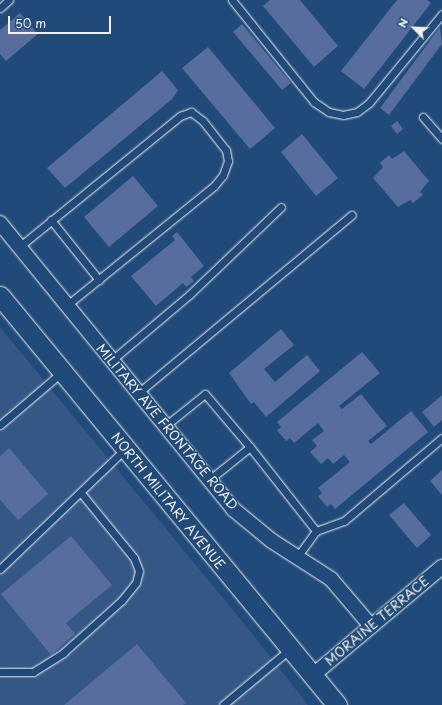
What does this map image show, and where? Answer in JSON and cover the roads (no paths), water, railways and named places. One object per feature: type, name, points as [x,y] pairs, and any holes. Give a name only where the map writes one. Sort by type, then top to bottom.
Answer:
[{"type":"main road","name":"NORTH MILITARY AVENUE","points":[[2,301],[337,705]]},
{"type":"street","name":"MILITARY AVE FRONTAGE ROAD","points":[[0,223],[233,509],[297,557],[331,579],[371,626]]},
{"type":"street","name":"MORAINE TERRACE","points":[[312,676],[442,567]]},
{"type":"lane","points":[[0,8],[9,0]]},
{"type":"lane","points":[[232,0],[314,102],[329,112],[343,115],[357,112],[369,104],[442,14]]},
{"type":"lane","points":[[19,246],[180,116],[191,112],[203,121],[226,150],[228,161],[223,175],[99,280],[67,305]]},
{"type":"lane","points":[[423,117],[442,139]]},
{"type":"lane","points":[[112,360],[189,295],[281,207]]},
{"type":"lane","points":[[138,393],[352,215]]},
{"type":"lane","points":[[51,220],[99,280]]},
{"type":"lane","points":[[0,425],[62,372]]},
{"type":"lane","points":[[165,426],[205,394],[250,447],[316,531]]},
{"type":"lane","points":[[297,557],[316,531],[344,521],[442,438]]},
{"type":"lane","points":[[209,480],[250,447]]},
{"type":"lane","points":[[0,569],[81,493],[125,449]]},
{"type":"lane","points":[[0,672],[33,672],[63,653],[122,600],[136,583],[139,571],[134,558],[81,493]]},
{"type":"lane","points":[[223,705],[290,649]]}]
